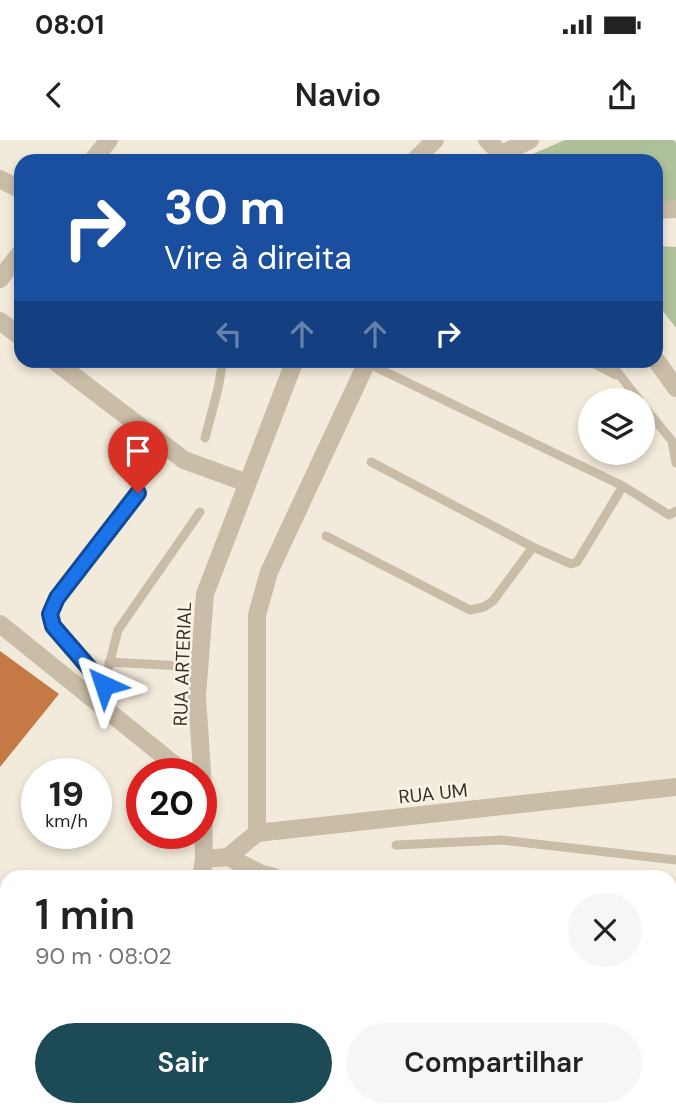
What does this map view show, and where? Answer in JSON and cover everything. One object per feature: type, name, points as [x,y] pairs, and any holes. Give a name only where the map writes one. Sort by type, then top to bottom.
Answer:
[{"type":"street","points":[[98,154],[109,140]]},
{"type":"street","points":[[421,154],[435,140]]},
{"type":"street","points":[[487,140],[498,154]]},
{"type":"street","points":[[509,154],[530,140]]},
{"type":"street","points":[[0,279],[14,262]]},
{"type":"street","points":[[0,321],[14,332]]},
{"type":"street","points":[[63,368],[184,460],[247,483]]},
{"type":"street","name":"RUA ARTERIAL","points":[[200,758],[197,695],[205,594],[292,368]]},
{"type":"street","points":[[202,868],[228,857],[257,833],[257,615],[269,572],[364,368]]},
{"type":"street","points":[[662,368],[676,388]]},
{"type":"street","points":[[0,624],[166,758]]},
{"type":"street","name":"RUA UM","points":[[257,833],[676,788]]},
{"type":"street","name":"RUA ARTERIAL","points":[[202,849],[202,868]]},
{"type":"street","points":[[228,857],[255,870]]},
{"type":"lane","points":[[205,438],[222,368]]},
{"type":"lane","points":[[379,368],[623,486],[669,515],[676,510]]},
{"type":"lane","points":[[603,368],[621,377]]},
{"type":"lane","points":[[614,368],[630,388]]},
{"type":"lane","points":[[655,420],[672,441],[676,463]]},
{"type":"lane","points":[[370,462],[571,564],[577,562],[623,486]]},
{"type":"lane","points":[[104,685],[53,626],[50,614],[57,598],[138,493]]},
{"type":"lane","points":[[101,705],[118,630],[200,512]]},
{"type":"lane","points":[[326,536],[470,610],[484,607],[493,601],[533,547]]},
{"type":"lane","points":[[109,663],[200,667]]},
{"type":"lane","points":[[396,845],[501,840],[676,860]]},
{"type":"green space","points":[[565,140],[674,140],[676,203],[663,204],[663,154],[533,154]]},
{"type":"green space","points":[[663,246],[676,247],[676,328],[663,311]]},
{"type":"building","points":[[0,651],[59,694],[0,767]]},
{"type":"route","points":[[104,685],[53,626],[50,614],[57,598],[138,493]]}]
